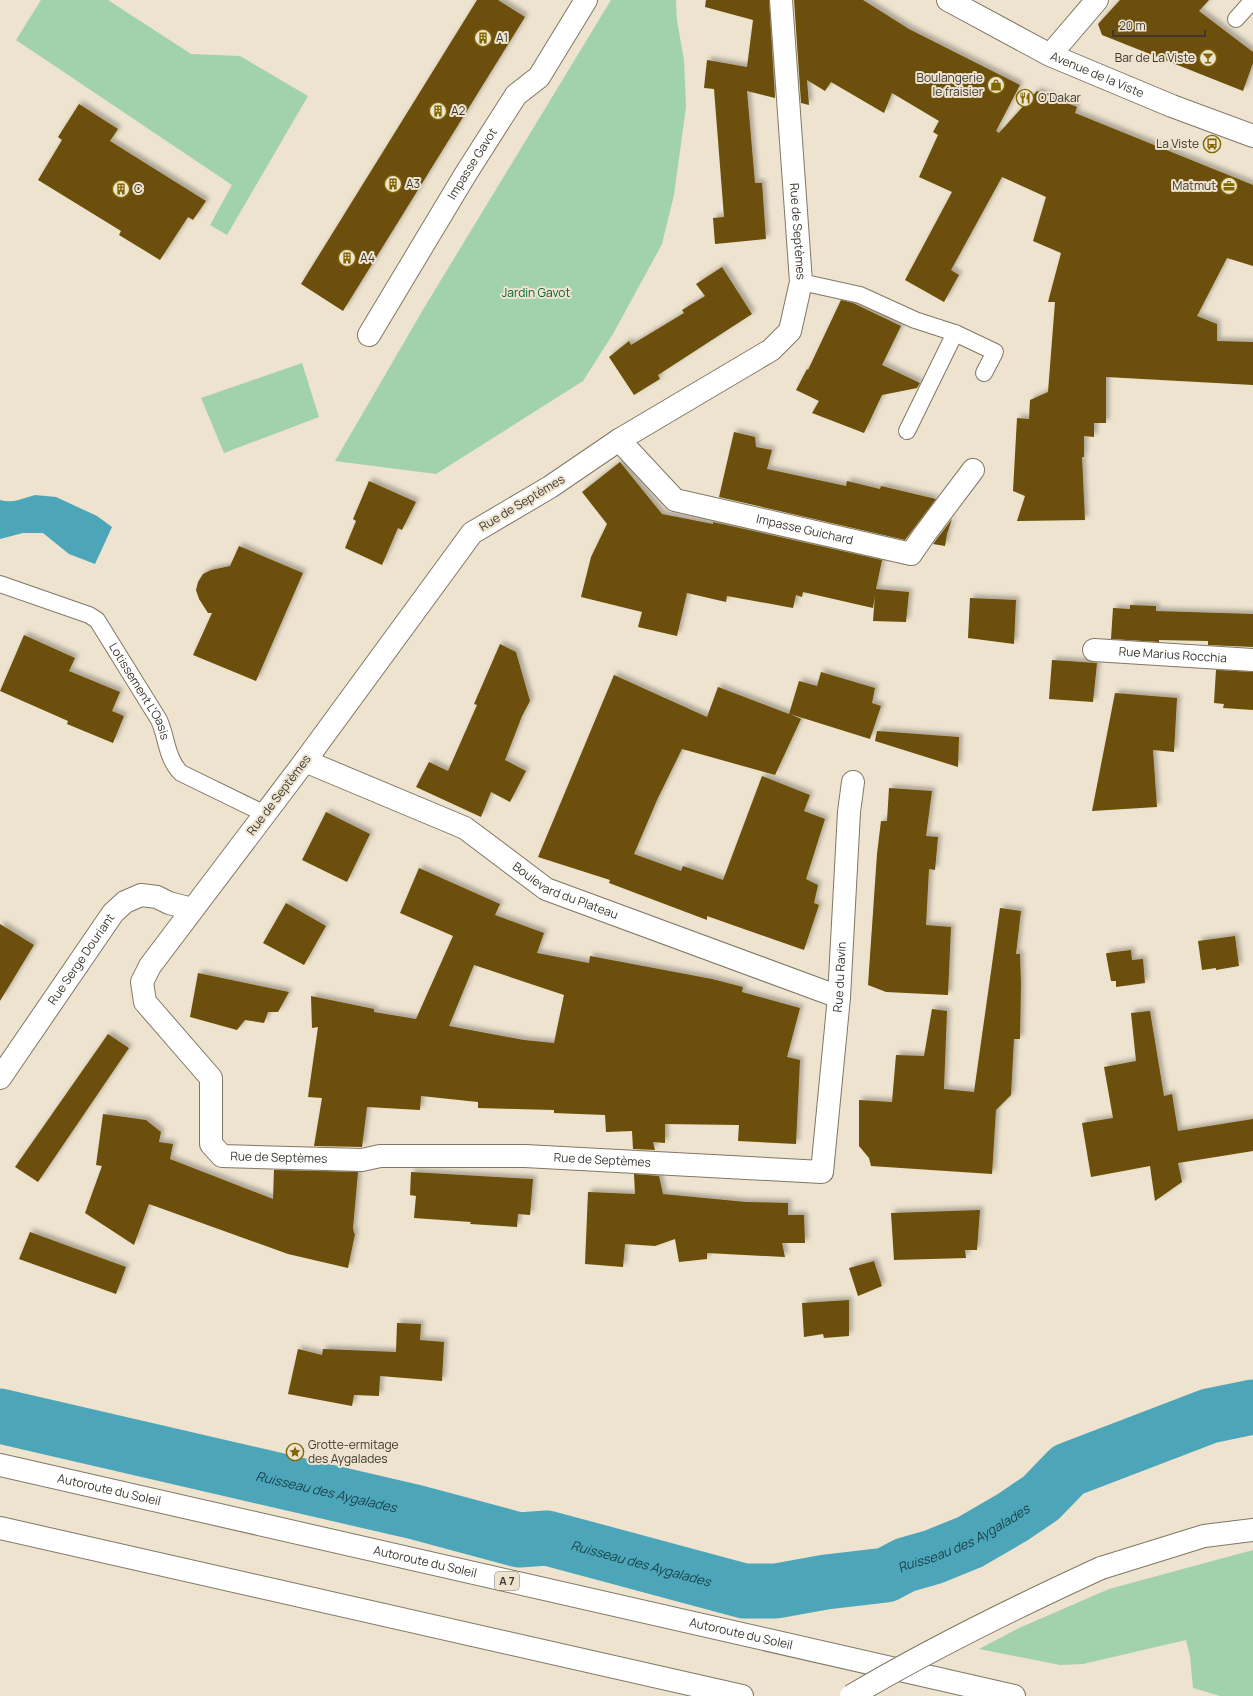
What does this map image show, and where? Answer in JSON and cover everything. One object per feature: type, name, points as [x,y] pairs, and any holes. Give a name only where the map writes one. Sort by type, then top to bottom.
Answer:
[{"type":"main road","name":"Impasse Gavot","points":[[369,335],[465,175],[516,95],[539,77],[586,0]]},
{"type":"main road","name":"Rue de Septèmes","points":[[781,0],[801,282],[790,331],[771,350],[619,440],[550,486],[472,533],[305,761],[150,966],[142,982],[145,1002],[211,1078],[211,1144],[222,1156],[362,1160],[380,1156],[525,1156],[822,1172]]},
{"type":"main road","name":"Avenue de la Viste","points":[[948,0],[1050,55],[1172,106],[1253,136]]},
{"type":"main road","points":[[1050,55],[1098,0]]},
{"type":"main road","name":"Impasse Guichard","points":[[619,440],[676,500],[911,554],[973,470]]},
{"type":"main road","name":"Rue Marius Rocchia","points":[[1094,650],[1253,660]]},
{"type":"main road","name":"Boulevard du Plateau","points":[[305,761],[465,828],[546,889],[838,997]]},
{"type":"main road","name":"Rue du Ravin","points":[[822,1172],[838,997],[849,812],[853,782]]},
{"type":"main road","name":"Rue Serge Douriant","points":[[0,1078],[113,913],[125,902],[141,895],[157,896],[169,903],[192,909]]},
{"type":"main road","name":"Autoroute du Soleil","points":[[0,1465],[1014,1696]]},
{"type":"main road","points":[[0,1528],[742,1696]]},
{"type":"main road","points":[[851,1696],[945,1643],[1028,1601],[1101,1568],[1204,1536],[1253,1530]]},
{"type":"lane","points":[[1236,19],[1252,0]]},
{"type":"lane","points":[[801,282],[860,295],[915,320],[955,333],[995,352],[984,373]]},
{"type":"lane","points":[[907,431],[955,333]]},
{"type":"lane","name":"Lotissement L'Oasis","points":[[0,584],[89,614],[97,620],[164,729],[170,758],[180,773],[265,814]]},
{"type":"green space","points":[[41,0],[108,0],[191,54],[240,56],[308,96],[227,235],[210,225],[232,185],[16,40]]},
{"type":"green space","name":"Jardin Gavot","points":[[611,0],[676,0],[677,21],[684,60],[686,107],[674,195],[662,244],[613,334],[583,381],[436,474],[335,461],[424,308]]},
{"type":"green space","points":[[302,363],[319,417],[224,453],[201,398]]},
{"type":"green space","points":[[1253,1550],[1253,1696],[1220,1696],[1193,1688],[1190,1656],[1186,1640],[1083,1664],[1060,1665],[979,1649],[1019,1628],[1109,1589]]},
{"type":"water","points":[[35,495],[56,497],[97,516],[112,527],[95,564],[69,554],[43,533],[23,533],[0,539],[0,500],[14,501]]},
{"type":"building","points":[[477,0],[498,0],[525,17],[343,311],[301,284]]},
{"type":"building","points":[[706,0],[769,0],[775,98],[747,91],[755,183],[762,183],[766,239],[715,244],[713,218],[724,217],[714,89],[704,88],[707,60],[747,67],[753,20],[705,7]]},
{"type":"building","points":[[794,0],[863,0],[909,29],[1020,85],[996,131],[999,133],[1037,91],[1077,107],[1075,113],[1253,185],[1253,266],[1227,258],[1197,316],[1217,324],[1217,341],[1253,342],[1253,385],[1106,377],[1106,423],[1094,423],[1094,437],[1084,436],[1084,457],[1082,457],[1085,520],[1017,521],[1025,496],[1013,491],[1017,418],[1029,419],[1030,400],[1048,392],[1055,302],[1048,302],[1061,253],[1033,241],[1046,197],[1002,177],[951,270],[959,275],[944,302],[905,280],[952,192],[919,177],[938,135],[933,132],[939,121],[892,93],[884,113],[831,82],[825,91],[807,80],[809,105],[801,103]]},
{"type":"building","points":[[1120,0],[1209,0],[1199,11],[1253,52],[1253,63],[1243,91],[1102,35],[1098,24]]},
{"type":"building","name":"C","points":[[79,104],[118,129],[110,141],[206,201],[193,220],[188,217],[160,260],[119,235],[121,231],[38,180],[62,140],[58,137]]},
{"type":"building","points":[[722,267],[752,314],[658,375],[660,379],[634,395],[609,357],[629,341],[631,345],[684,313],[682,310],[705,296],[696,284]]},
{"type":"building","points":[[841,300],[853,303],[901,326],[882,365],[920,383],[917,388],[882,395],[864,433],[812,413],[819,401],[796,390],[807,369],[808,370]]},
{"type":"building","points":[[734,432],[755,437],[756,447],[772,450],[767,469],[846,486],[847,481],[880,489],[881,486],[936,499],[905,540],[719,497]]},
{"type":"building","points":[[620,462],[662,514],[713,524],[713,522],[882,560],[876,589],[909,592],[906,622],[873,621],[875,595],[873,608],[803,592],[802,597],[796,595],[793,608],[727,596],[726,602],[687,593],[677,636],[638,627],[642,612],[581,597],[591,557],[607,524],[582,492]]},
{"type":"building","points":[[369,481],[416,502],[402,530],[398,528],[382,565],[345,548],[356,521],[353,519]]},
{"type":"building","points":[[952,519],[945,546],[933,544]]},
{"type":"building","points":[[239,546],[303,573],[256,681],[193,655],[212,613],[208,613],[199,599],[196,590],[198,582],[203,574],[211,570],[230,566]]},
{"type":"building","points":[[970,598],[1016,600],[1014,644],[968,638]]},
{"type":"building","points":[[1130,605],[1156,606],[1156,611],[1253,614],[1253,647],[1208,645],[1208,641],[1159,640],[1159,642],[1111,639],[1113,608],[1130,609]]},
{"type":"building","points":[[24,635],[75,658],[69,671],[120,692],[112,711],[124,716],[113,743],[67,724],[68,721],[0,691]]},
{"type":"building","points":[[500,644],[516,652],[530,701],[522,716],[505,760],[526,771],[510,802],[491,792],[481,817],[416,787],[429,762],[448,771],[477,705],[474,704]]},
{"type":"building","points":[[1052,660],[1097,663],[1093,702],[1049,699]]},
{"type":"building","points":[[1216,670],[1253,672],[1253,710],[1223,708],[1224,704],[1214,703]]},
{"type":"building","points":[[821,672],[875,688],[872,703],[881,706],[870,739],[790,714],[801,719],[775,775],[682,749],[657,800],[634,854],[681,871],[683,866],[723,880],[762,776],[810,795],[804,811],[825,819],[806,879],[818,885],[814,903],[819,905],[804,950],[707,916],[707,920],[609,883],[610,880],[538,857],[614,675],[707,717],[718,687],[789,714],[799,681],[817,686]]},
{"type":"building","points":[[1115,693],[1177,698],[1174,752],[1153,750],[1157,807],[1092,811]]},
{"type":"building","points":[[877,731],[959,737],[958,767],[875,741]]},
{"type":"building","points":[[889,788],[932,791],[926,836],[938,837],[935,870],[929,869],[926,925],[951,927],[948,995],[886,992],[868,985],[877,854],[881,821],[887,821]]},
{"type":"building","points":[[326,812],[370,834],[347,882],[302,860]]},
{"type":"building","points":[[419,868],[500,904],[495,915],[544,933],[537,953],[589,963],[590,956],[712,979],[743,987],[742,992],[800,1008],[787,1057],[800,1060],[796,1144],[738,1141],[739,1125],[665,1124],[665,1143],[653,1142],[655,1150],[633,1149],[632,1131],[606,1132],[605,1115],[554,1113],[554,1110],[478,1108],[478,1102],[421,1096],[420,1110],[367,1107],[362,1147],[314,1146],[322,1098],[308,1097],[318,1027],[312,1028],[311,996],[374,1009],[374,1012],[416,1019],[453,936],[400,913]],"holes":[[[474,965],[564,995],[554,1043],[524,1040],[449,1026]]]},
{"type":"building","points":[[286,903],[326,926],[304,965],[263,943]]},
{"type":"building","points":[[1000,908],[1021,911],[1016,954],[1020,954],[1020,1039],[1014,1039],[1011,1095],[996,1110],[992,1174],[871,1166],[869,1158],[859,1146],[859,1100],[892,1102],[896,1055],[924,1056],[932,1009],[947,1011],[944,1089],[974,1092]]},
{"type":"building","points":[[0,924],[34,945],[0,1001]]},
{"type":"building","points":[[1235,936],[1239,966],[1216,970],[1216,968],[1202,970],[1198,941]]},
{"type":"building","points":[[1131,950],[1132,960],[1143,959],[1145,983],[1116,987],[1116,981],[1111,981],[1106,954]]},
{"type":"building","points":[[198,973],[289,992],[278,1012],[268,1012],[264,1023],[245,1020],[237,1030],[190,1017]]},
{"type":"building","points":[[1150,1011],[1164,1096],[1172,1094],[1178,1131],[1253,1119],[1253,1151],[1178,1163],[1182,1182],[1155,1201],[1150,1166],[1091,1177],[1082,1123],[1113,1118],[1104,1067],[1136,1061],[1131,1013]]},
{"type":"building","points":[[108,1034],[129,1048],[38,1182],[15,1167]]},
{"type":"building","points":[[103,1114],[146,1120],[161,1132],[159,1142],[173,1144],[170,1159],[273,1199],[274,1170],[358,1172],[353,1228],[355,1234],[348,1268],[288,1254],[149,1204],[134,1245],[85,1213],[102,1166],[96,1165]]},
{"type":"building","points":[[411,1172],[533,1179],[530,1215],[518,1214],[517,1227],[414,1218],[416,1196],[410,1195]]},
{"type":"building","points":[[634,1174],[659,1176],[663,1194],[746,1202],[788,1203],[788,1215],[804,1215],[805,1243],[782,1243],[785,1257],[707,1253],[707,1259],[679,1262],[675,1239],[655,1246],[625,1244],[623,1267],[585,1264],[588,1192],[635,1194]]},
{"type":"building","points":[[980,1210],[977,1250],[965,1250],[966,1258],[894,1260],[891,1213]]},
{"type":"building","points":[[30,1232],[126,1267],[116,1294],[19,1259]]},
{"type":"building","points":[[874,1261],[882,1286],[858,1296],[849,1268]]},
{"type":"building","points":[[849,1300],[849,1336],[824,1338],[823,1334],[804,1337],[802,1303]]},
{"type":"building","points":[[397,1323],[421,1324],[420,1340],[444,1342],[442,1381],[380,1376],[379,1396],[354,1395],[352,1406],[288,1394],[298,1349],[322,1355],[323,1349],[396,1352]]},
{"type":"waterway","name":"Ruisseau des Aygalades","points":[[0,1416],[415,1512],[519,1540],[547,1538],[744,1591],[776,1591],[826,1582],[886,1575],[905,1565],[933,1557],[970,1542],[1013,1517],[1041,1498],[1068,1470],[1209,1416],[1253,1407]]},
{"type":"place","name":"A1","points":[[483,38]]},
{"type":"place","name":"Bar de La Viste","points":[[1208,58]]},
{"type":"place","name":"Boulangerie le fraisier","points":[[996,85]]},
{"type":"place","name":"O'Dakar","points":[[1025,98]]},
{"type":"place","name":"A2","points":[[438,111]]},
{"type":"place","name":"La Viste","points":[[1212,144]]},
{"type":"place","name":"A3","points":[[393,184]]},
{"type":"place","name":"Matmut","points":[[1229,186]]},
{"type":"place","name":"C","points":[[121,189]]},
{"type":"place","name":"A4","points":[[347,258]]},
{"type":"place","name":"Grotte-ermitage des Aygalades","points":[[295,1452]]}]
